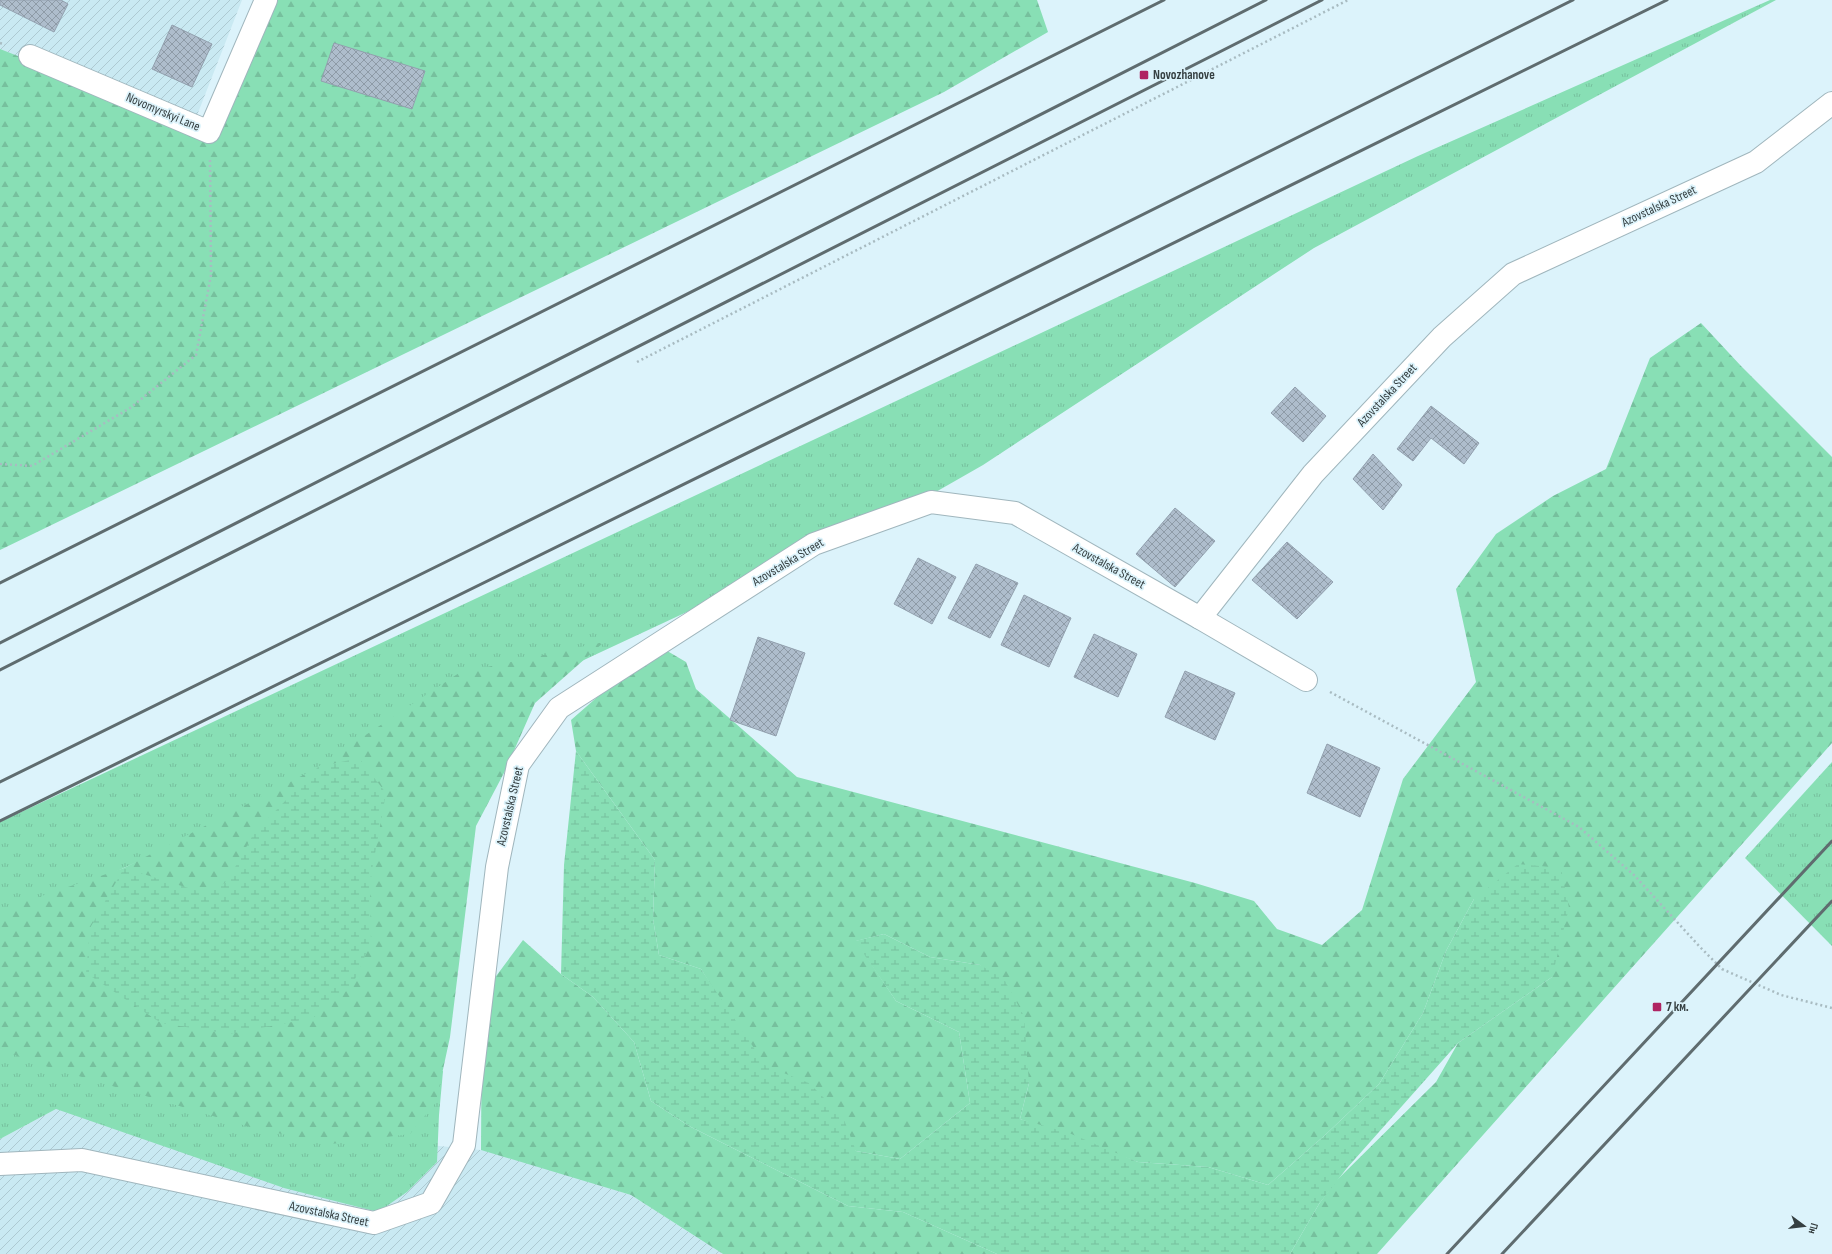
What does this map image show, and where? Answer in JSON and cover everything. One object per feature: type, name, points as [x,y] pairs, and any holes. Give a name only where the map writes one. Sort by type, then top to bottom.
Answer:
[{"type":"street","name":"Novomyrskyi Lane","points":[[30,56],[209,132],[266,0]]},
{"type":"street","name":"Azovstalska Street","points":[[0,1164],[82,1160],[374,1223],[431,1203],[464,1145],[497,867],[518,765],[559,708],[814,544],[931,502],[1015,513],[1200,618],[1313,474],[1442,337],[1513,274],[1756,162],[1832,103]]},
{"type":"street","points":[[1200,618],[1306,680]]},
{"type":"path","points":[[637,362],[1348,0]]},
{"type":"path","points":[[0,464],[32,466],[130,408],[196,355],[211,275],[209,132]]},
{"type":"path","points":[[1306,680],[1579,827],[1634,875],[1700,947],[1722,968],[1782,995],[1832,1008]]},
{"type":"shaded area","points":[[0,0],[242,0],[180,159],[0,83]]},
{"type":"shaded area","points":[[56,1109],[491,1151],[631,1195],[723,1254],[0,1254],[0,1139]]},
{"type":"green space","points":[[272,0],[1037,0],[1048,32],[944,92],[0,550],[0,49],[209,131]]},
{"type":"green space","points":[[1770,0],[1776,0],[1314,248],[983,465],[899,513],[556,673],[262,804],[72,892],[0,915],[0,822],[1418,156]]},
{"type":"green space","points":[[1701,323],[1741,366],[1832,457],[1832,743],[1377,1254],[1290,1254],[1319,1204],[1335,1182],[1436,1082],[1458,1043],[1552,977],[1474,899],[1446,951],[1423,1013],[1379,1084],[1324,1136],[1268,1185],[1208,1167],[1138,1162],[1020,1119],[1029,1083],[980,965],[930,957],[884,934],[856,941],[896,1001],[959,1032],[970,1103],[900,1159],[856,1151],[763,1069],[701,969],[659,955],[653,919],[655,860],[576,751],[571,720],[657,645],[686,662],[696,689],[797,777],[1195,883],[1254,901],[1277,929],[1322,945],[1362,910],[1403,779],[1476,682],[1456,589],[1496,534],[1553,496],[1606,469],[1650,358]]},
{"type":"green space","points":[[604,642],[535,703],[505,771],[476,826],[450,1037],[436,1102],[410,1134],[331,1144],[253,1128],[35,1063],[0,1049],[0,910],[124,868],[313,770],[459,673]]},
{"type":"green space","points":[[576,751],[655,860],[653,919],[659,955],[701,969],[766,1066],[809,1083],[843,1117],[856,1151],[900,1159],[970,1103],[959,1032],[896,1001],[855,941],[884,934],[930,957],[980,965],[1004,979],[1024,1016],[1029,1083],[1020,1119],[1069,1133],[1138,1162],[1208,1167],[1268,1185],[1324,1136],[1379,1084],[1423,1013],[1446,951],[1474,899],[1518,864],[1561,868],[1569,908],[1552,977],[1458,1043],[1347,1168],[1319,1204],[1290,1254],[997,1254],[903,1212],[848,1206],[689,1126],[651,1101],[634,1042],[593,997],[561,974],[564,865]]},
{"type":"green space","points":[[359,758],[386,793],[370,881],[371,942],[352,986],[313,1018],[229,1034],[161,1023],[86,973],[90,928],[124,868],[198,891],[219,887],[228,880],[254,833],[318,767]]},
{"type":"green space","points":[[1832,762],[1832,946],[1745,858]]},
{"type":"green space","points":[[523,940],[561,974],[593,997],[634,1042],[651,1101],[689,1126],[848,1206],[903,1212],[997,1254],[723,1254],[631,1195],[481,1150],[482,995]]},
{"type":"green space","points":[[0,1049],[443,1071],[437,1162],[407,1192],[378,1212],[284,1188],[56,1109],[0,1139]]},
{"type":"building","points":[[0,0],[61,0],[68,4],[54,32],[0,5]]},
{"type":"building","points":[[172,25],[212,44],[192,87],[152,69]]},
{"type":"building","points":[[334,43],[425,71],[412,109],[321,81]]},
{"type":"building","points":[[1295,387],[1326,416],[1303,442],[1271,413]]},
{"type":"building","points":[[1431,406],[1479,443],[1464,464],[1431,438],[1413,461],[1397,449]]},
{"type":"building","points":[[1373,454],[1402,485],[1383,510],[1353,479]]},
{"type":"building","points":[[1175,508],[1215,541],[1175,587],[1136,554]]},
{"type":"building","points":[[1287,542],[1333,582],[1297,619],[1252,580]]},
{"type":"building","points":[[918,558],[956,577],[932,624],[894,604]]},
{"type":"building","points":[[976,564],[1018,583],[990,638],[948,618]]},
{"type":"building","points":[[1024,595],[1071,618],[1049,667],[1001,645]]},
{"type":"building","points":[[1094,634],[1137,654],[1118,697],[1074,677]]},
{"type":"building","points":[[758,637],[805,653],[776,736],[730,720]]},
{"type":"building","points":[[1185,671],[1235,693],[1215,740],[1165,717]]},
{"type":"building","points":[[1327,744],[1380,768],[1360,817],[1307,793]]},
{"type":"railway","points":[[0,583],[1164,0]]},
{"type":"railway","points":[[0,643],[1266,0]]},
{"type":"railway","points":[[0,670],[1322,0]]},
{"type":"railway","points":[[0,782],[478,546],[1573,0]]},
{"type":"railway","points":[[0,821],[1667,0]]},
{"type":"railway","points":[[1447,1254],[1832,841]]},
{"type":"railway","points":[[1502,1254],[1832,901]]},
{"type":"place","name":"Novozhanove","points":[[1144,75]]},
{"type":"place","name":"7 км.","points":[[1657,1007]]}]
